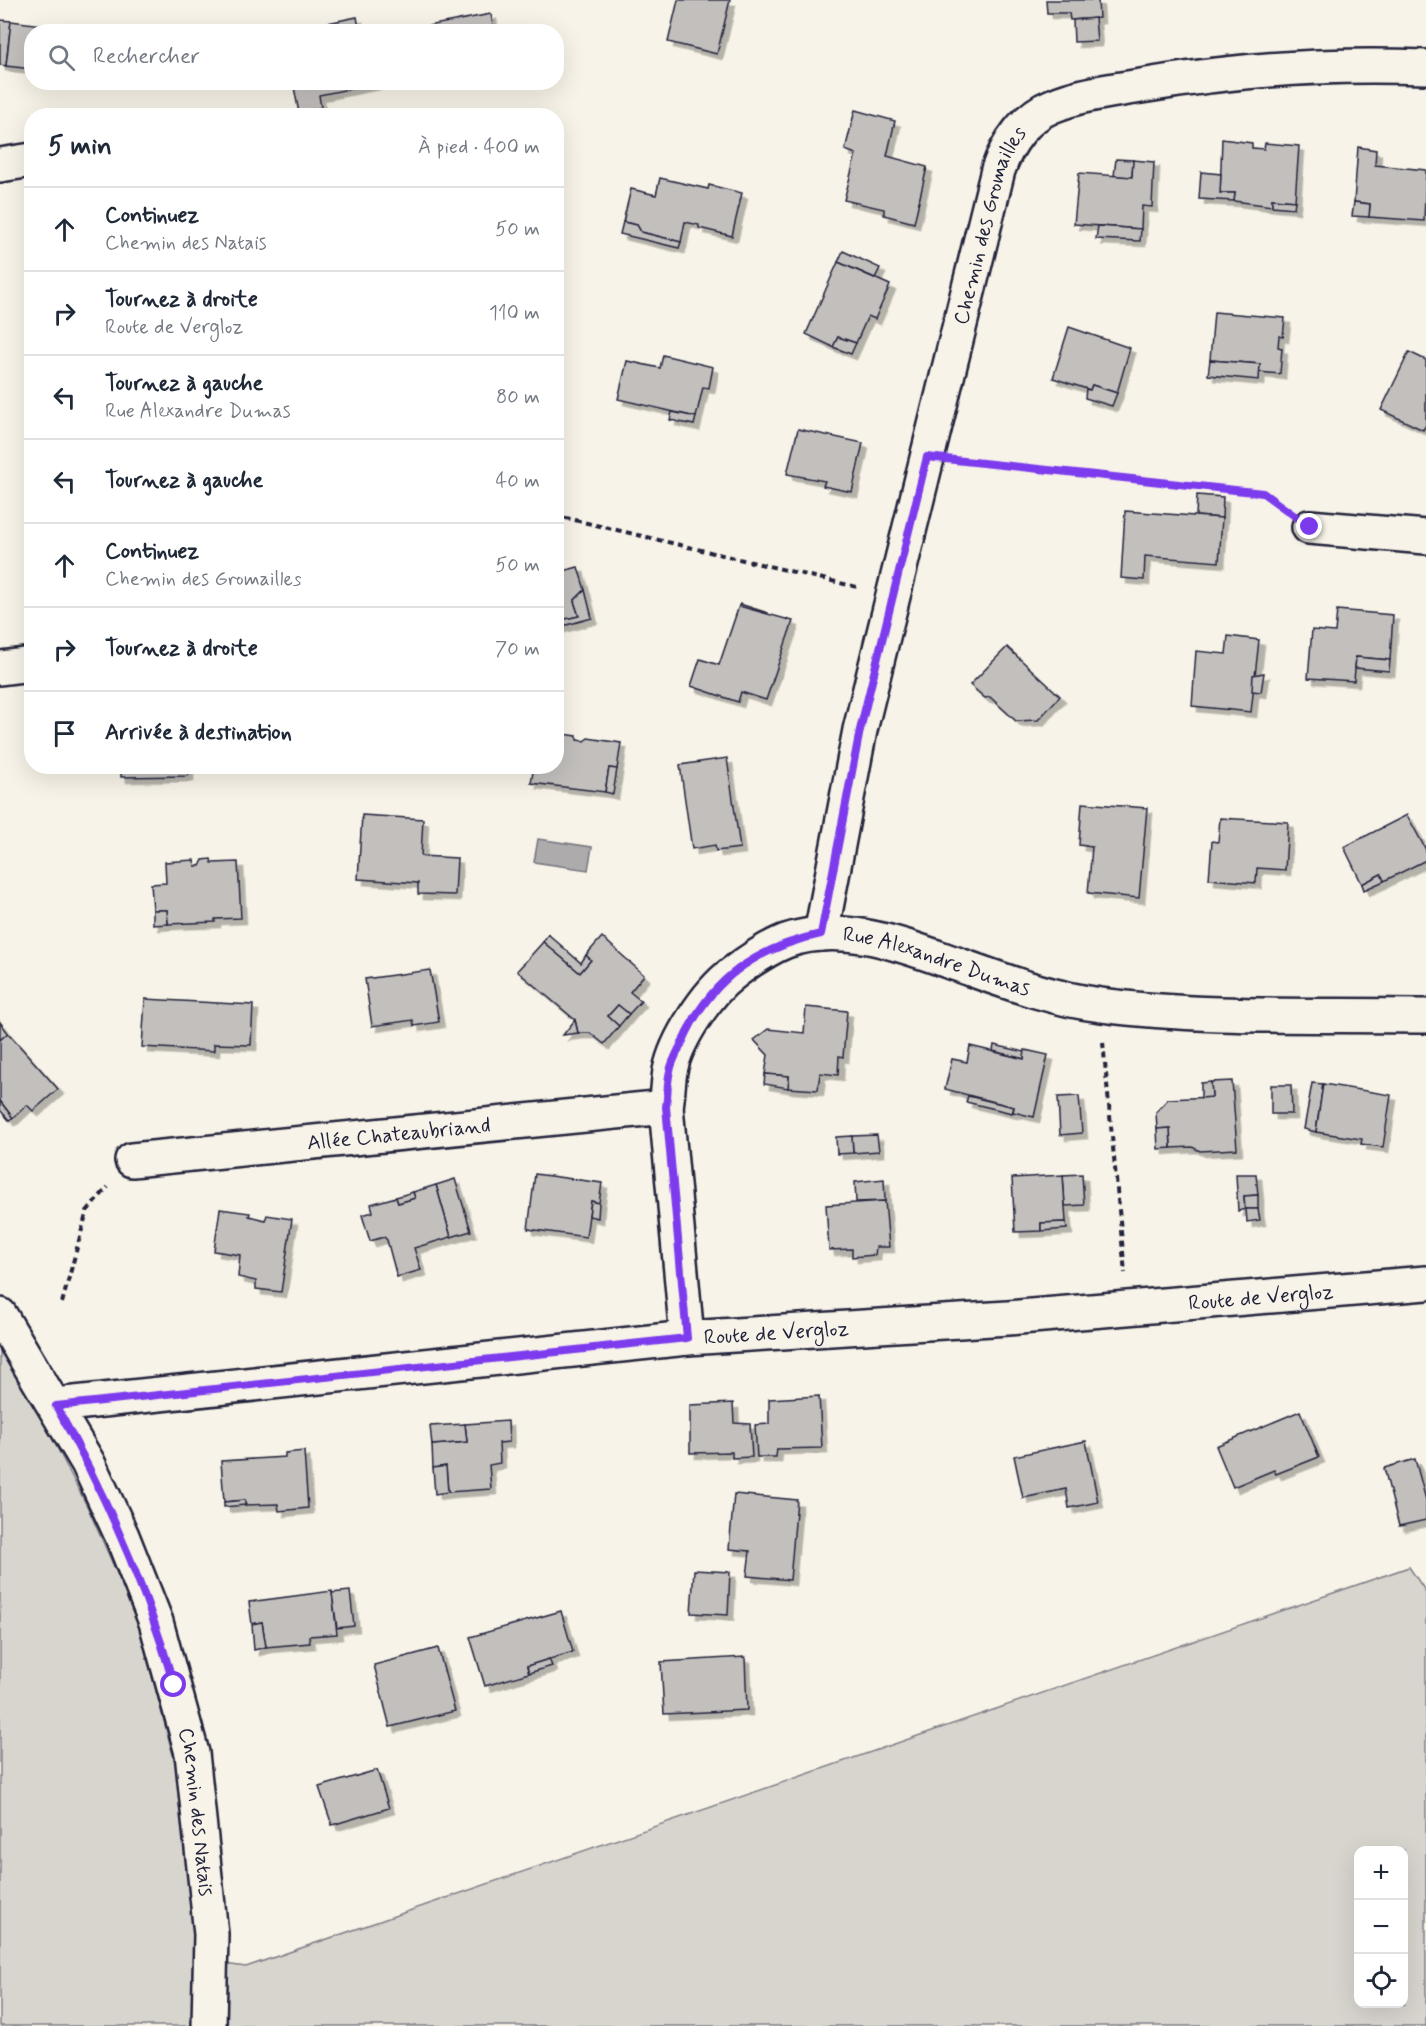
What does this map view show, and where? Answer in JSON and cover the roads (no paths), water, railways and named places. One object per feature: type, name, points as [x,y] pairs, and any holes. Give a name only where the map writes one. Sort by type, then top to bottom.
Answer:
[{"type":"street","name":"Chemin des Gromailles","points":[[821,934],[860,730],[998,170],[1007,146],[1027,124],[1050,106],[1083,96],[1216,72],[1354,64],[1426,66]]},
{"type":"street","points":[[0,165],[24,161]]},
{"type":"street","points":[[1310,527],[1426,537]]},
{"type":"street","points":[[0,668],[24,665]]},
{"type":"street","name":"Rue Alexandre Dumas","points":[[687,1338],[666,1107],[670,1070],[688,1029],[716,986],[754,957],[787,941],[821,934],[867,936],[913,947],[1054,997],[1100,1005],[1175,1012],[1426,1016]]},
{"type":"street","name":"Allée Chateaubriand","points":[[132,1160],[666,1107]]},
{"type":"street","name":"Route de Vergloz","points":[[56,1406],[687,1338],[1129,1309],[1426,1283]]},
{"type":"street","name":"Chemin des Natais","points":[[0,1315],[88,1463],[156,1622],[192,1753],[211,1934],[209,2026]]}]
